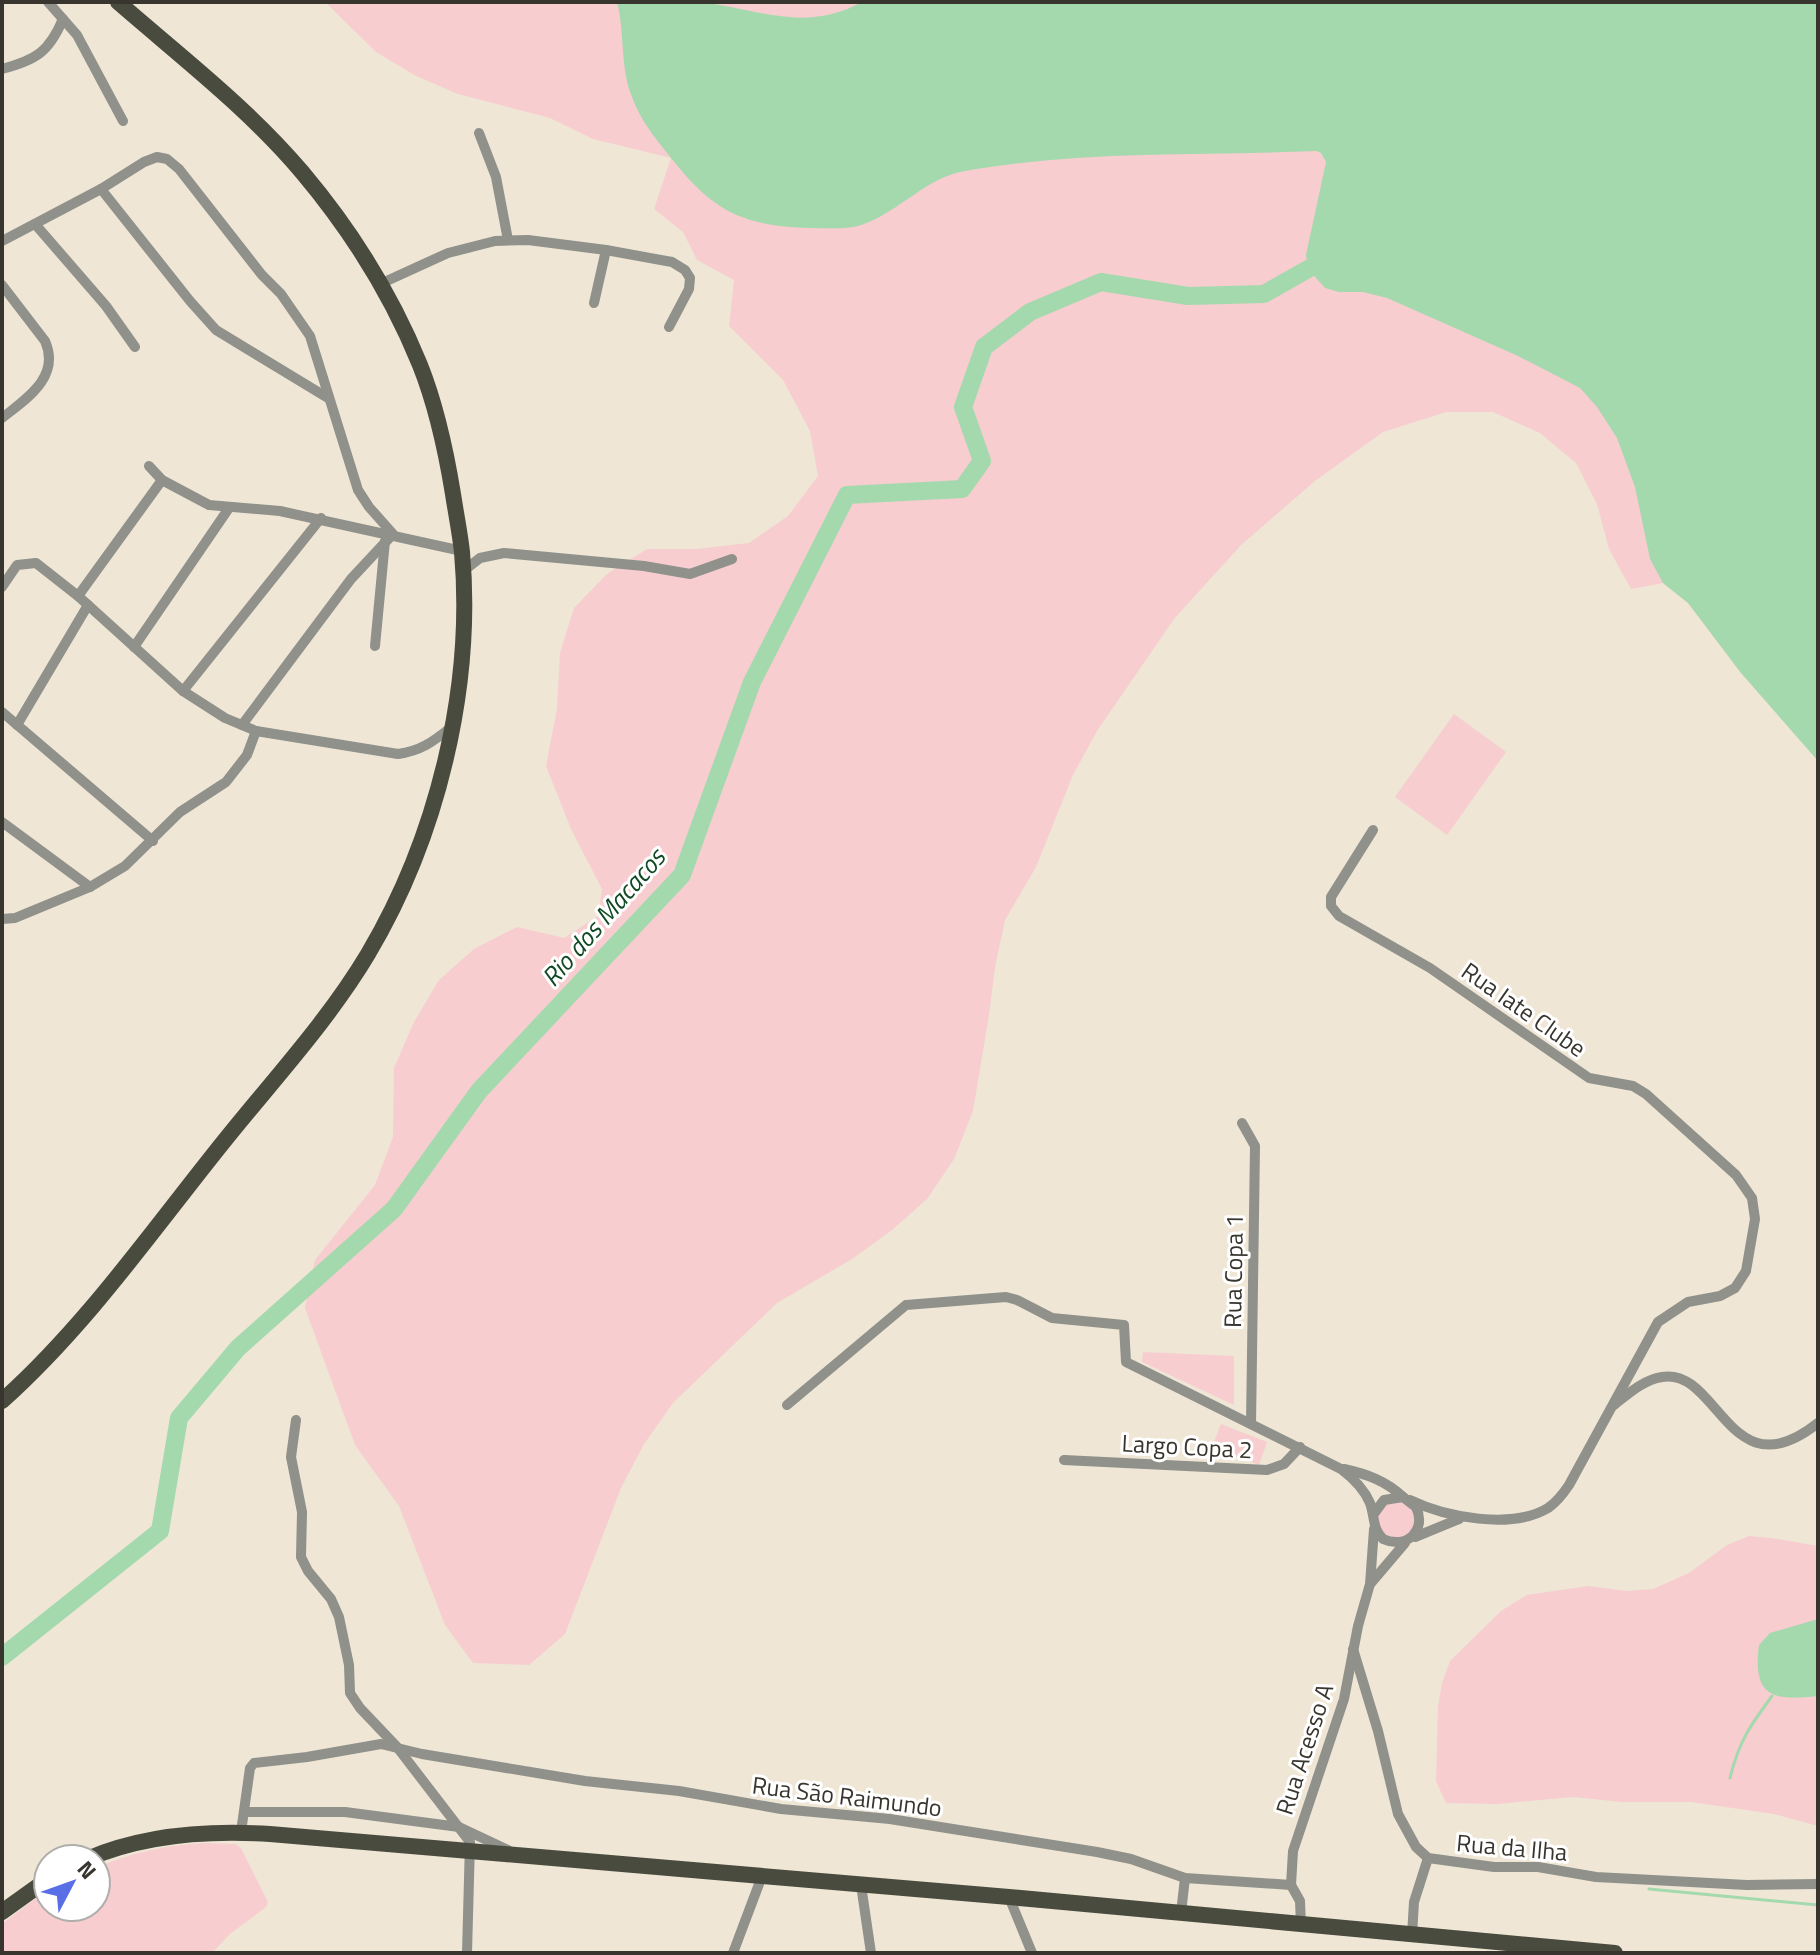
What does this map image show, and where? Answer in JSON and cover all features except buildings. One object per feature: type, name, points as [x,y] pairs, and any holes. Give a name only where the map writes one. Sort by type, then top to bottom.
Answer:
[{"type":"main road","points":[[2,1401],[43,1363],[85,1313],[316,1027],[353,976],[411,869],[433,810],[460,677],[462,551],[447,456],[421,367],[380,284],[354,241],[302,172],[261,128],[118,2]]},
{"type":"main road","points":[[112,1849],[177,1835],[241,1832],[1181,1913],[1412,1935],[1455,1945],[1615,1953]]},
{"type":"main road","points":[[2,1912],[32,1890]]},
{"type":"street","points":[[48,2],[85,48],[123,121]]},
{"type":"street","points":[[2,69],[36,57],[51,43],[63,19]]},
{"type":"street","points":[[479,133],[496,177],[508,240]]},
{"type":"street","points":[[2,241],[101,189],[144,162],[157,157],[167,159],[179,169],[297,315],[310,336],[358,490],[389,538],[375,646]]},
{"type":"street","points":[[101,189],[216,330],[328,398]]},
{"type":"street","points":[[35,224],[106,306],[135,347]]},
{"type":"street","points":[[380,284],[468,246],[528,240],[606,250],[672,262],[685,270],[690,278],[689,289],[669,327]]},
{"type":"street","points":[[594,303],[606,250]]},
{"type":"street","points":[[2,285],[45,341],[49,351],[40,386],[3,414]]},
{"type":"street","points":[[149,466],[162,480],[209,505],[321,518],[389,538],[462,551]]},
{"type":"street","points":[[78,596],[162,480]]},
{"type":"street","points":[[134,647],[229,508]]},
{"type":"street","points":[[183,691],[321,518]]},
{"type":"street","points":[[242,725],[351,579],[389,538]]},
{"type":"street","points":[[462,572],[480,558],[504,553],[615,563],[690,574],[732,559]]},
{"type":"street","points":[[2,587],[17,565],[36,563],[78,596],[183,691],[207,708],[256,731],[398,754],[416,752],[450,728]]},
{"type":"street","points":[[17,725],[88,605]]},
{"type":"street","points":[[2,712],[153,841]]},
{"type":"street","points":[[2,919],[15,918],[90,887],[125,866],[180,812],[226,782],[247,755],[256,731]]},
{"type":"street","points":[[2,822],[90,887]]},
{"type":"street","name":"Rua Iate Clube","points":[[1373,830],[1331,897],[1331,906],[1339,916],[1430,968],[1589,1078],[1633,1086],[1646,1094],[1736,1175],[1752,1198],[1755,1219],[1742,1281],[1729,1292],[1676,1307],[1658,1322],[1569,1485],[1552,1506],[1520,1517],[1461,1518]]},
{"type":"street","name":"Rua Copa 1","points":[[1242,1123],[1255,1146],[1251,1424]]},
{"type":"street","points":[[787,1405],[900,1308],[912,1303],[1006,1297],[1052,1318],[1124,1325],[1126,1362],[1341,1469],[1362,1488],[1383,1539],[1391,1543],[1410,1539],[1461,1518]]},
{"type":"street","points":[[1612,1406],[1646,1382],[1672,1376],[1688,1381],[1731,1427],[1746,1438],[1765,1443],[1785,1442],[1801,1436],[1818,1423]]},
{"type":"street","points":[[296,1420],[291,1457],[302,1512],[301,1557],[308,1571],[331,1599],[339,1617],[349,1665],[349,1686],[354,1700],[397,1747],[470,1842],[467,1953]]},
{"type":"street","name":"Largo Copa 2","points":[[1064,1460],[1267,1470],[1284,1464],[1300,1447]]},
{"type":"street","points":[[1341,1469],[1367,1474],[1406,1499],[1419,1514],[1417,1531],[1410,1539]]},
{"type":"street","points":[[1374,1520],[1384,1500],[1406,1499],[1461,1518]]},
{"type":"street","name":"Rua Acesso A","points":[[1301,1925],[1300,1901],[1291,1885],[1293,1851],[1339,1716],[1370,1584],[1374,1520]]},
{"type":"street","name":"Rua Acesso A","points":[[1370,1584],[1410,1539]]},
{"type":"street","name":"Rua da Ilha","points":[[1353,1649],[1378,1731],[1398,1814],[1416,1847],[1428,1858],[1494,1867],[1538,1867],[1596,1877],[1747,1885],[1818,1884]]},
{"type":"street","name":"Rua São Raimundo","points":[[244,1812],[250,1768],[254,1763],[307,1757],[373,1744],[585,1781],[679,1791],[781,1809],[890,1819],[1097,1852],[1131,1859],[1185,1878],[1291,1885]]},
{"type":"street","points":[[241,1832],[244,1812],[345,1812],[459,1827],[518,1855]]},
{"type":"street","points":[[1412,1935],[1414,1902],[1428,1858]]},
{"type":"street","points":[[733,1953],[762,1876]]},
{"type":"street","points":[[1181,1913],[1185,1878]]},
{"type":"street","points":[[861,1885],[871,1953]]},
{"type":"street","points":[[1009,1897],[1032,1953]]},
{"type":"shaded area","points":[[325,2],[911,2],[1233,66],[1580,364],[1818,761],[1741,673],[1688,603],[1663,583],[1631,589],[1609,549],[1597,504],[1576,463],[1540,433],[1493,412],[1446,412],[1383,432],[1315,481],[1241,545],[1174,619],[1097,731],[1073,775],[1036,867],[1005,920],[973,1111],[954,1159],[927,1199],[892,1230],[852,1259],[777,1303],[673,1403],[644,1444],[621,1488],[565,1634],[529,1665],[473,1663],[445,1625],[399,1506],[355,1445],[305,1308],[315,1260],[375,1185],[393,1137],[394,1068],[414,1022],[439,980],[474,949],[517,927],[564,938],[598,916],[602,889],[571,829],[546,766],[557,709],[560,653],[574,608],[607,574],[647,549],[696,549],[749,543],[788,516],[818,476],[810,431],[783,380],[729,326],[734,280],[697,260],[683,232],[654,209],[671,158],[593,139],[550,118],[458,94],[416,76],[376,52]]},
{"type":"shaded area","points":[[617,2],[698,2],[800,18],[840,11],[862,2],[1818,2],[1818,761],[1741,673],[1688,603],[1663,583],[1650,559],[1635,487],[1617,438],[1580,388],[1518,356],[1387,298],[1325,288],[1308,269],[1306,255],[1326,162],[1321,153],[1140,155],[1009,164],[951,174],[890,211],[858,226],[810,228],[766,224],[731,212],[701,191],[649,129],[628,86]]},
{"type":"shaded area","points":[[1454,714],[1506,752],[1447,835],[1395,797]]},
{"type":"shaded area","points":[[1143,1352],[1234,1356],[1234,1405],[1142,1362]]},
{"type":"shaded area","points":[[1221,1424],[1267,1442],[1259,1465],[1212,1447]]},
{"type":"shaded area","points":[[1398,1499],[1414,1510],[1415,1529],[1400,1540],[1382,1533],[1377,1514],[1385,1503]]},
{"type":"shaded area","points":[[1749,1536],[1818,1546],[1818,1826],[1774,1814],[1691,1802],[1622,1802],[1573,1797],[1497,1804],[1446,1803],[1436,1781],[1438,1706],[1442,1683],[1450,1661],[1501,1611],[1527,1595],[1588,1586],[1626,1591],[1653,1589],[1689,1573],[1727,1545]]},
{"type":"shaded area","points":[[1818,1619],[1818,1696],[1789,1698],[1769,1692],[1759,1676],[1759,1645],[1770,1633]]},
{"type":"shaded area","points":[[235,1844],[241,1848],[268,1902],[212,1953],[2,1953],[2,1924],[32,1901],[32,1923],[112,1923],[112,1862],[175,1846]]},
{"type":"waterway","name":"Rio dos Macacos","points":[[2,1657],[160,1531],[179,1418],[238,1348],[394,1209],[479,1091],[682,875],[752,682],[847,495],[962,489],[982,461],[963,407],[984,347],[1030,312],[1101,282],[1188,296],[1264,294],[1308,269]]},
{"type":"waterway","points":[[1730,1778],[1746,1734],[1772,1696]]},
{"type":"waterway","points":[[1649,1889],[1818,1905]]}]
